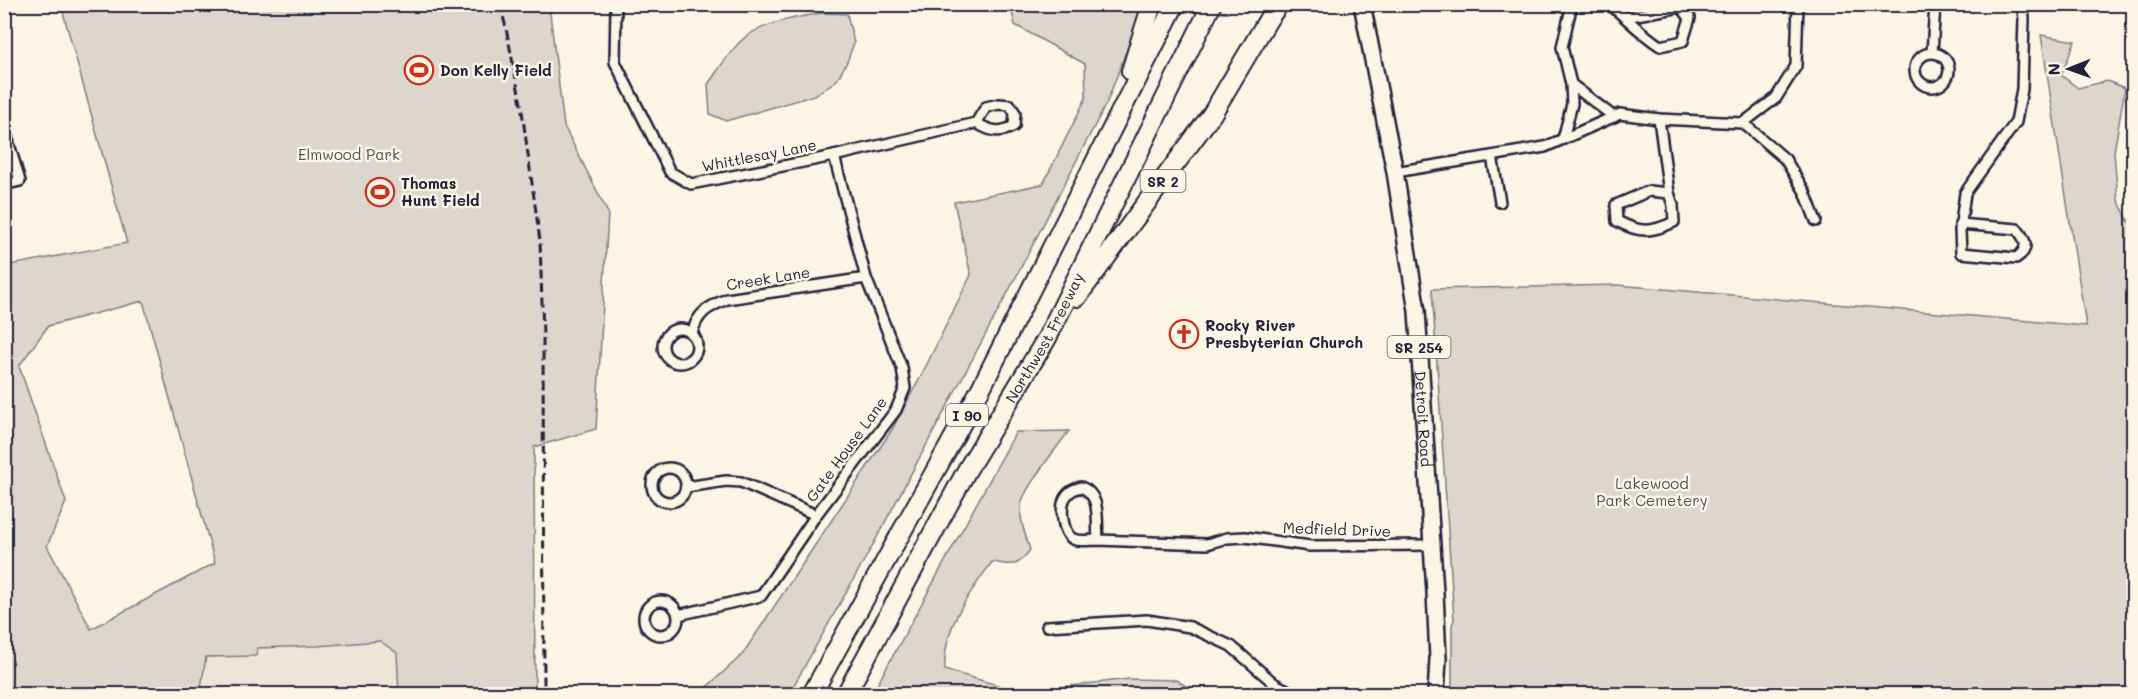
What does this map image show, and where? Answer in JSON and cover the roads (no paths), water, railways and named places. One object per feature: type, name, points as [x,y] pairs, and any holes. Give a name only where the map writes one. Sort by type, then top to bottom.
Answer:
[{"type":"highway","points":[[1112,129],[1152,4]]},
{"type":"highway","name":"Northwest Freeway","points":[[812,694],[980,390],[1175,4]]},
{"type":"highway","name":"Northwest Freeway","points":[[846,694],[967,470],[1047,338],[1212,4]]},
{"type":"highway","name":"SR 2","points":[[1047,338],[1212,114],[1279,4]]},
{"type":"main road","name":"Detroit Road","points":[[1362,4],[1395,172],[1417,312],[1432,545],[1437,648],[1436,694]]},
{"type":"street","name":"Whittlesay Lane","points":[[616,4],[615,62],[670,172],[691,184],[834,156],[976,123]]},
{"type":"street","points":[[1563,139],[1572,104],[1571,84],[1562,47],[1572,4]]},
{"type":"street","points":[[1609,4],[1626,17],[1637,30],[1660,46],[1683,40],[1689,18],[1681,7],[1626,17]]},
{"type":"street","points":[[1743,123],[1776,99],[1796,66],[1799,32],[1798,4]]},
{"type":"street","points":[[1932,53],[1935,4]]},
{"type":"street","points":[[1960,224],[2017,229],[2025,239],[2026,246],[2022,254],[2016,258],[1961,253],[1960,224],[1965,192],[2016,122],[2022,89],[2024,18],[2022,4]]},
{"type":"street","points":[[1571,84],[1614,117]]},
{"type":"street","points":[[1395,172],[1545,147],[1620,114],[1659,119],[1743,123],[1785,159],[1804,192],[1816,221]]},
{"type":"street","points":[[1659,119],[1674,222],[1657,230],[1632,229],[1617,221],[1616,205],[1649,191],[1669,193]]},
{"type":"street","points":[[4,127],[20,182],[4,185]]},
{"type":"street","name":"Gate House Lane","points":[[678,615],[761,596],[816,516],[896,410],[905,388],[902,368],[866,278],[834,156]]},
{"type":"street","points":[[1492,156],[1500,202]]},
{"type":"street","name":"Creek Lane","points":[[692,334],[694,323],[708,307],[727,299],[866,278]]},
{"type":"street","points":[[686,487],[726,481],[741,482],[816,516]]},
{"type":"street","name":"Medfield Drive","points":[[1098,540],[1096,502],[1093,495],[1081,487],[1075,489],[1064,500],[1065,531],[1072,538],[1080,541],[1207,544],[1227,538],[1245,537],[1310,546],[1432,545]]},
{"type":"street","points":[[1047,626],[1147,620],[1190,627],[1232,646],[1275,684],[1295,694]]},
{"type":"street","points":[[1267,694],[1275,684]]},
{"type":"railway","points":[[500,4],[521,104],[540,241],[543,336],[544,694]]},
{"type":"place","name":"Don Kelly Field","points":[[419,70]]},
{"type":"place","name":"Thomas Hunt Field","points":[[380,192]]},
{"type":"place","name":"Rocky River Presbyterian Church","points":[[1184,334]]},
{"type":"park label","name":"Elmwood Park","points":[[349,154]]},
{"type":"park label","name":"Lakewood Park Cemetery","points":[[1652,492]]}]
